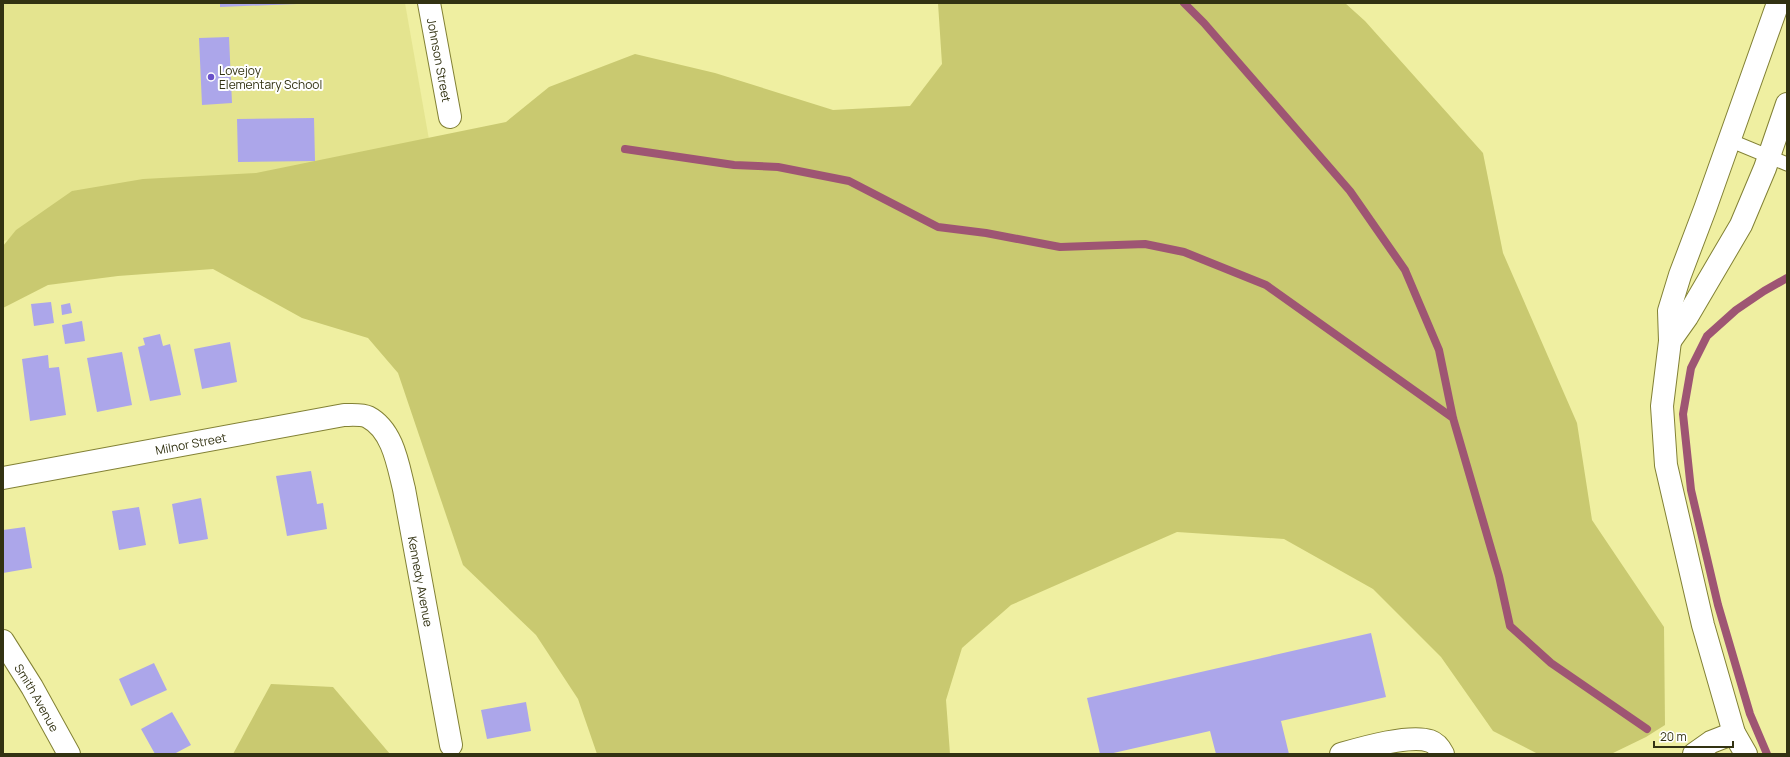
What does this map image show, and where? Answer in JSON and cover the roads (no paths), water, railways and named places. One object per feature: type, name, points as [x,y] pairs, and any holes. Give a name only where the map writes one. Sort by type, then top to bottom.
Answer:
[{"type":"street","name":"Johnson Street","points":[[429,3],[450,117]]},
{"type":"street","points":[[1746,754],[1734,733],[1702,625],[1666,465],[1662,406],[1670,341],[1669,311],[1680,275],[1730,140],[1778,3]]},
{"type":"street","points":[[1670,341],[1687,317],[1778,161],[1787,104]]},
{"type":"street","name":"Milnor Street","points":[[3,478],[344,415],[367,416],[377,423]]},
{"type":"street","name":"Kennedy Avenue","points":[[377,423],[383,428],[395,454],[404,489],[451,745]]},
{"type":"street","name":"Smith Avenue","points":[[3,641],[32,687],[69,754]]},
{"type":"street","points":[[1694,754],[1711,742],[1734,733]]},
{"type":"street","points":[[1341,754],[1362,748],[1408,739],[1421,739],[1432,741],[1440,748],[1443,754]]},
{"type":"lane","points":[[1730,140],[1778,161]]},
{"type":"waterway","points":[[1184,3],[1204,23],[1350,191],[1405,270],[1439,350],[1453,418],[1499,576],[1510,626],[1551,663],[1647,729]]},
{"type":"waterway","points":[[625,149],[734,165],[778,167],[849,181],[938,227],[986,233],[1060,247],[1145,244],[1184,252],[1266,285],[1453,418]]},
{"type":"waterway","points":[[1767,754],[1750,714],[1718,605],[1691,490],[1683,414],[1691,368],[1707,336],[1736,310],[1764,291],[1787,278]]},
{"type":"place","name":"Lovejoy Elementary School","points":[[211,77]]}]
